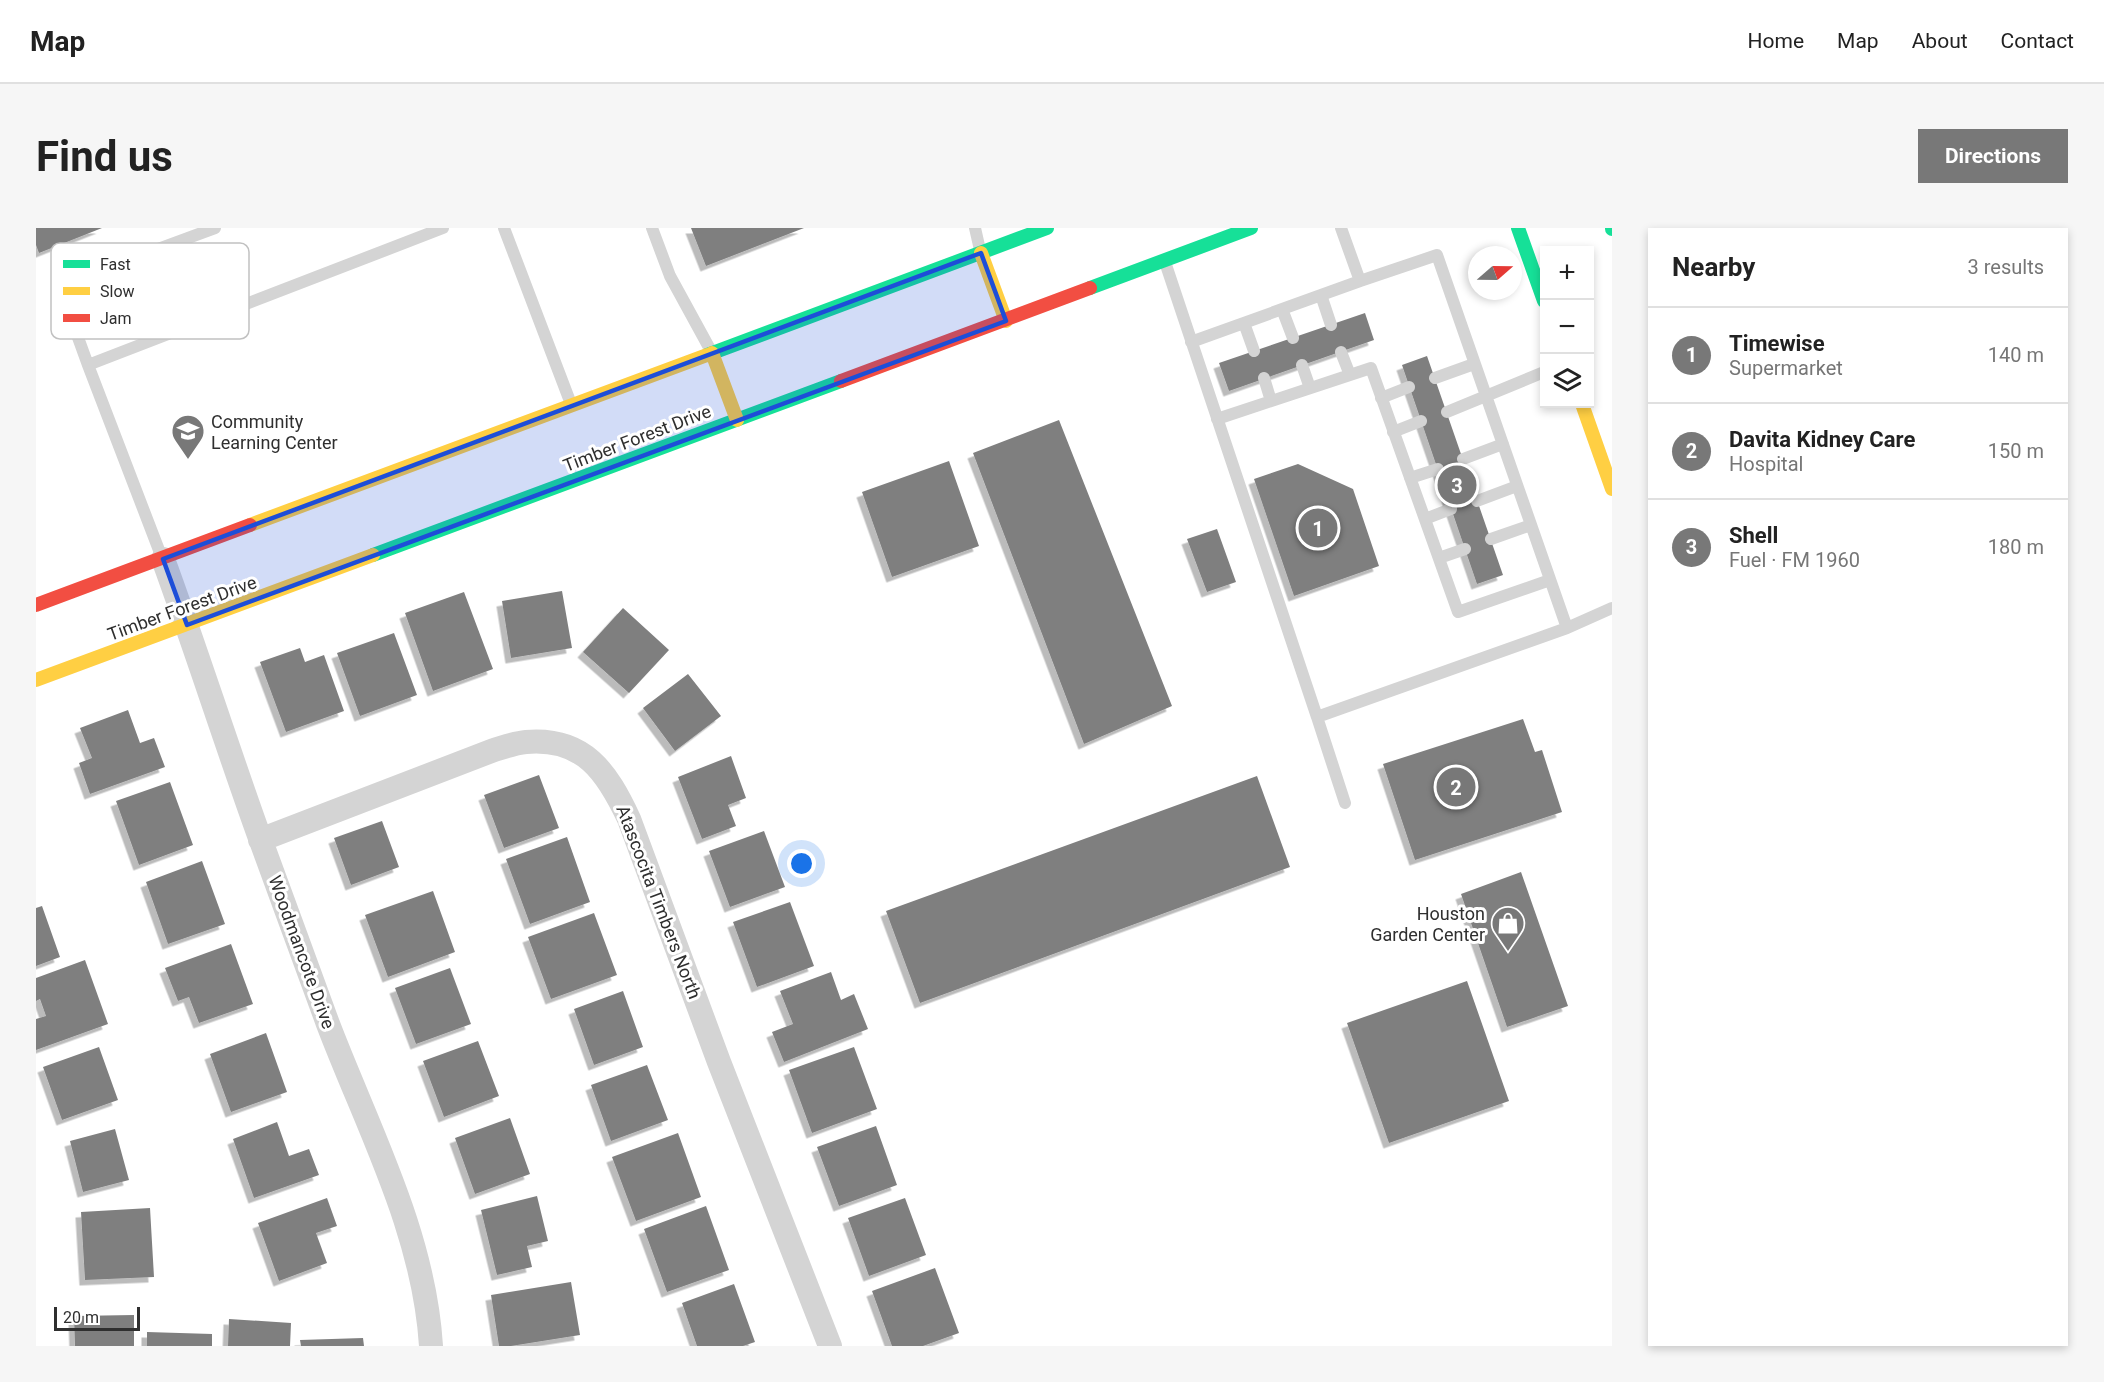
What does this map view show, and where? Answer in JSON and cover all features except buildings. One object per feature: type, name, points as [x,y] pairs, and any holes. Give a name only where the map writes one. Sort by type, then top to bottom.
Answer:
[{"type":"main road","points":[[36,605],[1047,228]]},
{"type":"main road","name":"Timber Forest Drive","points":[[36,680],[1251,228]]},
{"type":"main road","points":[[1518,228],[1545,300]]},
{"type":"main road","points":[[981,253],[1006,321]]},
{"type":"main road","points":[[712,353],[737,420]]},
{"type":"main road","points":[[1583,408],[1612,489]]},
{"type":"street","name":"Woodmancote Drive","points":[[162,559],[187,625],[260,840],[344,1065],[404,1213],[422,1277],[431,1346]]},
{"type":"street","name":"Atascocita Timbers North","points":[[260,840],[494,750],[524,742],[551,742],[576,750],[598,766],[615,789],[629,819],[719,1062],[830,1346]]},
{"type":"lane","points":[[174,243],[215,228]]},
{"type":"lane","points":[[249,303],[443,228]]},
{"type":"lane","points":[[504,228],[571,405]]},
{"type":"lane","points":[[652,228],[670,276],[712,353]]},
{"type":"lane","points":[[975,228],[981,253]]},
{"type":"lane","points":[[1341,228],[1360,281]]},
{"type":"lane","points":[[1191,342],[1437,255],[1567,628]]},
{"type":"lane","points":[[1164,260],[1345,803]]},
{"type":"lane","points":[[1321,295],[1331,325]]},
{"type":"lane","points":[[1282,309],[1293,338]]},
{"type":"lane","points":[[1244,323],[1254,351]]},
{"type":"lane","points":[[79,339],[162,559]]},
{"type":"lane","points":[[88,365],[155,339]]},
{"type":"lane","points":[[1341,352],[1350,375]]},
{"type":"lane","points":[[1435,378],[1474,364]]},
{"type":"lane","points":[[1302,365],[1310,388]]},
{"type":"lane","points":[[1217,419],[1371,368],[1458,612],[1550,580]]},
{"type":"lane","points":[[1447,412],[1540,374]]},
{"type":"lane","points":[[1264,378],[1271,401]]},
{"type":"lane","points":[[1381,398],[1409,387]]},
{"type":"lane","points":[[1393,432],[1421,421]]},
{"type":"lane","points":[[1463,459],[1503,444]]},
{"type":"lane","points":[[1410,478],[1438,469]]},
{"type":"lane","points":[[1477,501],[1517,486]]},
{"type":"lane","points":[[1425,519],[1451,509]]},
{"type":"lane","points":[[1491,539],[1531,525]]},
{"type":"lane","points":[[1439,558],[1465,549]]},
{"type":"lane","points":[[1317,717],[1567,628],[1612,608]]},
{"type":"highlighted area","points":[[981,253],[1006,321],[187,625],[163,559]]},
{"type":"traffic: fast","points":[[707,355],[1047,228]]},
{"type":"traffic: fast","points":[[1090,288],[1251,228]]},
{"type":"traffic: fast","points":[[1518,228],[1544,300]]},
{"type":"traffic: fast","points":[[373,555],[841,381]]},
{"type":"traffic: slow","points":[[981,253],[1006,321]]},
{"type":"traffic: slow","points":[[712,353],[737,420]]},
{"type":"traffic: slow","points":[[250,525],[707,355]]},
{"type":"traffic: slow","points":[[1583,408],[1612,489]]},
{"type":"traffic: slow","points":[[36,680],[373,555]]},
{"type":"traffic: jam","points":[[841,381],[1090,288]]},
{"type":"traffic: jam","points":[[36,605],[250,525]]},
{"type":"place","name":"Community Learning Center","points":[[188,460]]},
{"type":"place","name":"Shell","points":[[1457,485]]},
{"type":"place","name":"Timewise","points":[[1318,528]]},
{"type":"place","name":"Davita Kidney Care","points":[[1456,787]]},
{"type":"place","name":"Houston Garden Center","points":[[1508,952]]}]
